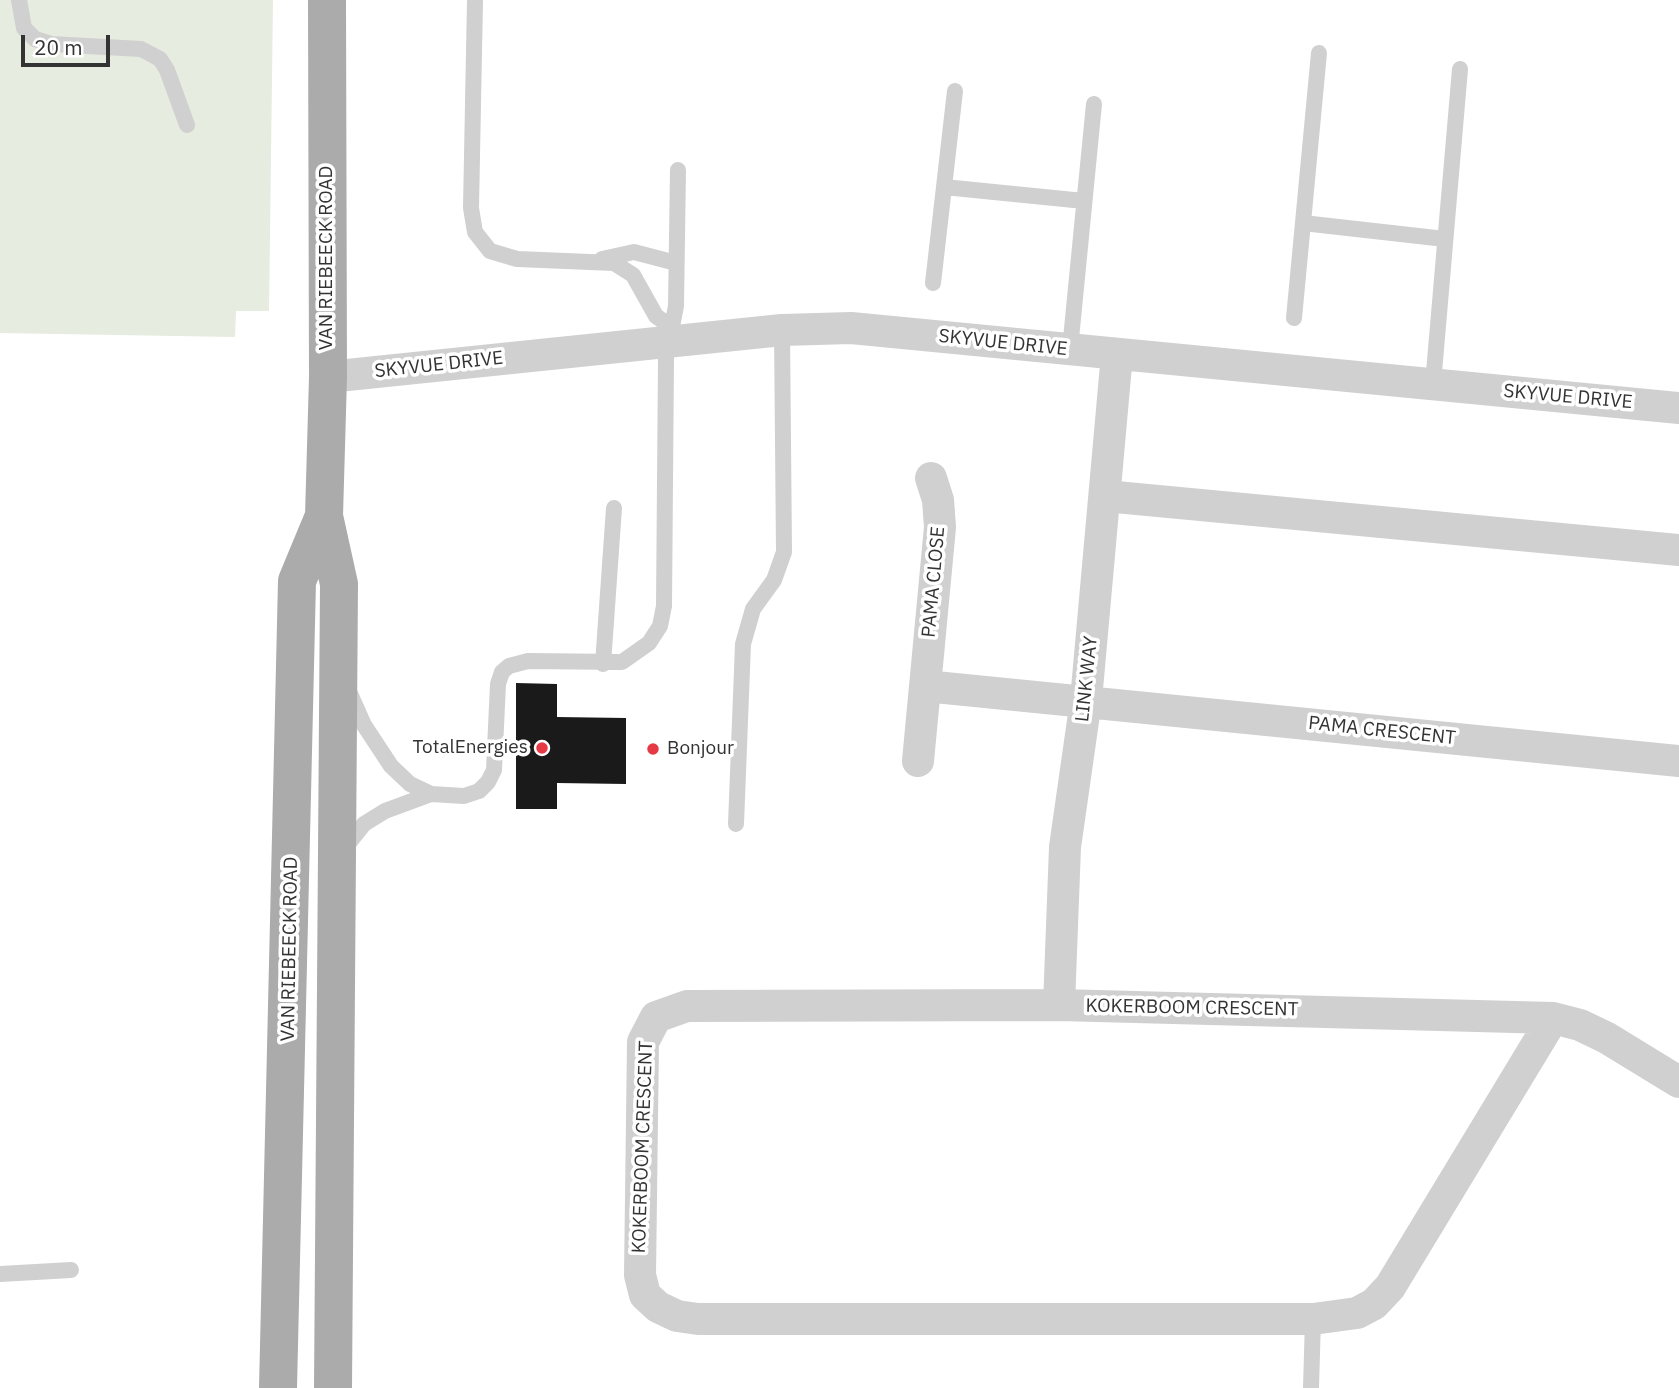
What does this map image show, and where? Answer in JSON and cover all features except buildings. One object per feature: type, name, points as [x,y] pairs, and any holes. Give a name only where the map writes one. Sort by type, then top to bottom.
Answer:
[{"type":"main road","name":"VAN RIEBEECK ROAD","points":[[327,0],[328,377],[324,516],[339,584],[332,1388]]},
{"type":"main road","name":"VAN RIEBEECK ROAD","points":[[278,1388],[297,580],[324,516]]},
{"type":"street","name":"SKYVUE DRIVE","points":[[328,377],[669,334],[851,328],[1679,408]]},
{"type":"street","name":"LINK WAY","points":[[1059,1005],[1066,847],[1086,700],[1117,354]]},
{"type":"street","name":"PAMA CLOSE","points":[[918,761],[940,527],[938,500],[931,478]]},
{"type":"street","points":[[1105,496],[1679,550]]},
{"type":"street","points":[[925,686],[1086,700]]},
{"type":"street","name":"PAMA CRESCENT","points":[[1086,700],[1679,761]]},
{"type":"street","name":"KOKERBOOM CRESCENT","points":[[1553,1018],[1390,1287],[1374,1304],[1357,1312],[1313,1319],[698,1319],[677,1316],[658,1307],[645,1295],[640,1275],[643,1042],[656,1017],[687,1006],[1059,1005],[1553,1018],[1580,1024],[1679,1082]]},
{"type":"lane","points":[[19,0],[24,28],[34,39],[51,44],[141,49],[160,60],[167,70],[187,125]]},
{"type":"lane","points":[[475,0],[471,208],[475,232],[490,251],[517,259],[600,260],[614,263],[634,275],[669,334]]},
{"type":"lane","points":[[1294,318],[1319,53]]},
{"type":"lane","points":[[1433,384],[1460,69]]},
{"type":"lane","points":[[933,283],[956,92]]},
{"type":"lane","points":[[1070,349],[1094,104]]},
{"type":"lane","points":[[337,859],[364,824],[385,811],[431,794],[464,796],[479,791],[488,782],[494,770],[498,684],[502,671],[509,666],[528,661],[603,664],[622,662],[649,643],[660,626],[664,606],[669,334],[676,306],[678,170]]},
{"type":"lane","points":[[944,187],[1084,201]]},
{"type":"lane","points":[[1303,223],[1445,239]]},
{"type":"lane","points":[[600,260],[634,252],[676,263]]},
{"type":"lane","points":[[736,824],[743,644],[753,609],[774,580],[784,552],[782,330]]},
{"type":"lane","points":[[603,664],[614,508]]},
{"type":"lane","points":[[339,671],[364,725],[391,766],[411,783],[431,794]]},
{"type":"lane","points":[[0,1274],[71,1270]]},
{"type":"lane","points":[[1311,1388],[1313,1319]]},
{"type":"shaded area","points":[[0,0],[273,0],[269,311],[236,311],[235,337],[0,333]]},
{"type":"place","name":"TotalEnergies","points":[[542,748]]},
{"type":"place","name":"Bonjour","points":[[653,749]]}]
